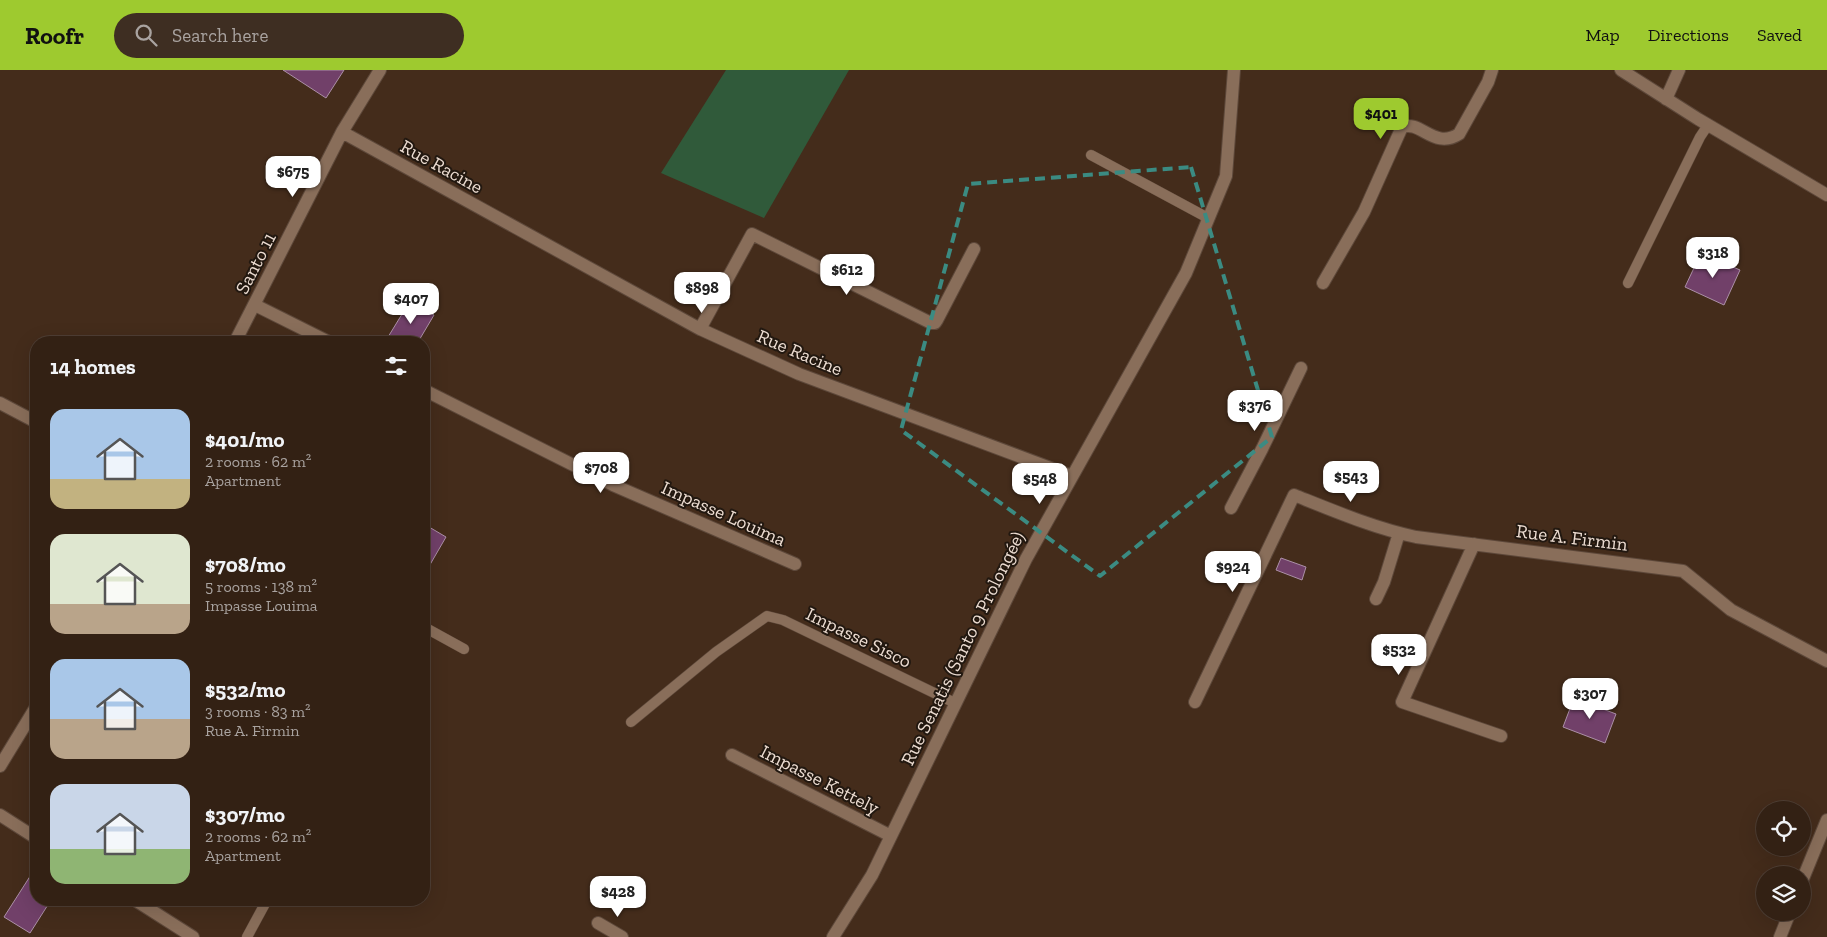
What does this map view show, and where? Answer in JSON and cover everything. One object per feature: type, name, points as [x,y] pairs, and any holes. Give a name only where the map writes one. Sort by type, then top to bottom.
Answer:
[{"type":"street","name":"Santo 11","points":[[238,336],[342,132],[380,70]]},
{"type":"street","name":"Rue Senatis (Santo 9 Prolongée)","points":[[833,937],[872,875],[1026,559],[1186,273],[1226,176],[1234,70]]},
{"type":"street","points":[[1323,283],[1364,212],[1402,127],[1410,126],[1440,140],[1452,139],[1459,134],[1488,82],[1492,70]]},
{"type":"street","points":[[1621,70],[1708,125],[1827,195]]},
{"type":"street","points":[[1666,99],[1679,70]]},
{"type":"street","name":"Rue Racine","points":[[342,132],[700,329],[799,374],[1072,476]]},
{"type":"street","points":[[700,329],[752,234],[931,323],[935,323],[937,320],[974,249]]},
{"type":"street","points":[[255,305],[317,336]]},
{"type":"street","points":[[1230,508],[1262,449],[1301,368]]},
{"type":"street","name":"Impasse Louima","points":[[430,393],[612,485],[794,564]]},
{"type":"street","points":[[0,403],[30,419]]},
{"type":"street","name":"Rue A. Firmin","points":[[1195,702],[1294,495],[1350,518],[1399,534],[1683,571],[1731,610],[1827,661]]},
{"type":"street","points":[[1376,599],[1384,582],[1399,534]]},
{"type":"street","points":[[1474,544],[1402,702],[1501,736]]},
{"type":"street","points":[[0,766],[30,716]]},
{"type":"street","name":"Impasse Kettely","points":[[732,755],[891,836]]},
{"type":"street","points":[[0,815],[30,834]]},
{"type":"street","points":[[1808,866],[1827,820]]},
{"type":"street","points":[[144,906],[193,937]]},
{"type":"street","points":[[1780,937],[1786,921]]},
{"type":"street","points":[[598,923],[622,937]]},
{"type":"lane","points":[[1628,283],[1700,137],[1708,125]]},
{"type":"lane","points":[[1091,155],[1208,218]]},
{"type":"lane","name":"Impasse Sisco","points":[[631,722],[716,652],[767,616],[782,620],[955,703]]},
{"type":"lane","points":[[430,630],[464,649]]},
{"type":"lane","points":[[247,937],[264,906]]},
{"type":"highlighted area","points":[[1191,167],[1272,437],[1100,576],[901,430],[968,184]]},
{"type":"green space","points":[[726,70],[849,70],[764,218],[661,173]]},
{"type":"building","points":[[283,70],[344,70],[326,98]]},
{"type":"building","points":[[1701,253],[1740,270],[1724,305],[1685,287]]},
{"type":"building","points":[[410,301],[434,315],[422,336],[389,336]]},
{"type":"building","points":[[430,528],[446,537],[430,565]]},
{"type":"building","points":[[1281,558],[1306,567],[1302,580],[1276,570]]},
{"type":"building","points":[[1574,698],[1616,714],[1605,743],[1563,727]]},
{"type":"building","points":[[30,876],[30,906],[47,906],[30,933],[4,917]]}]
